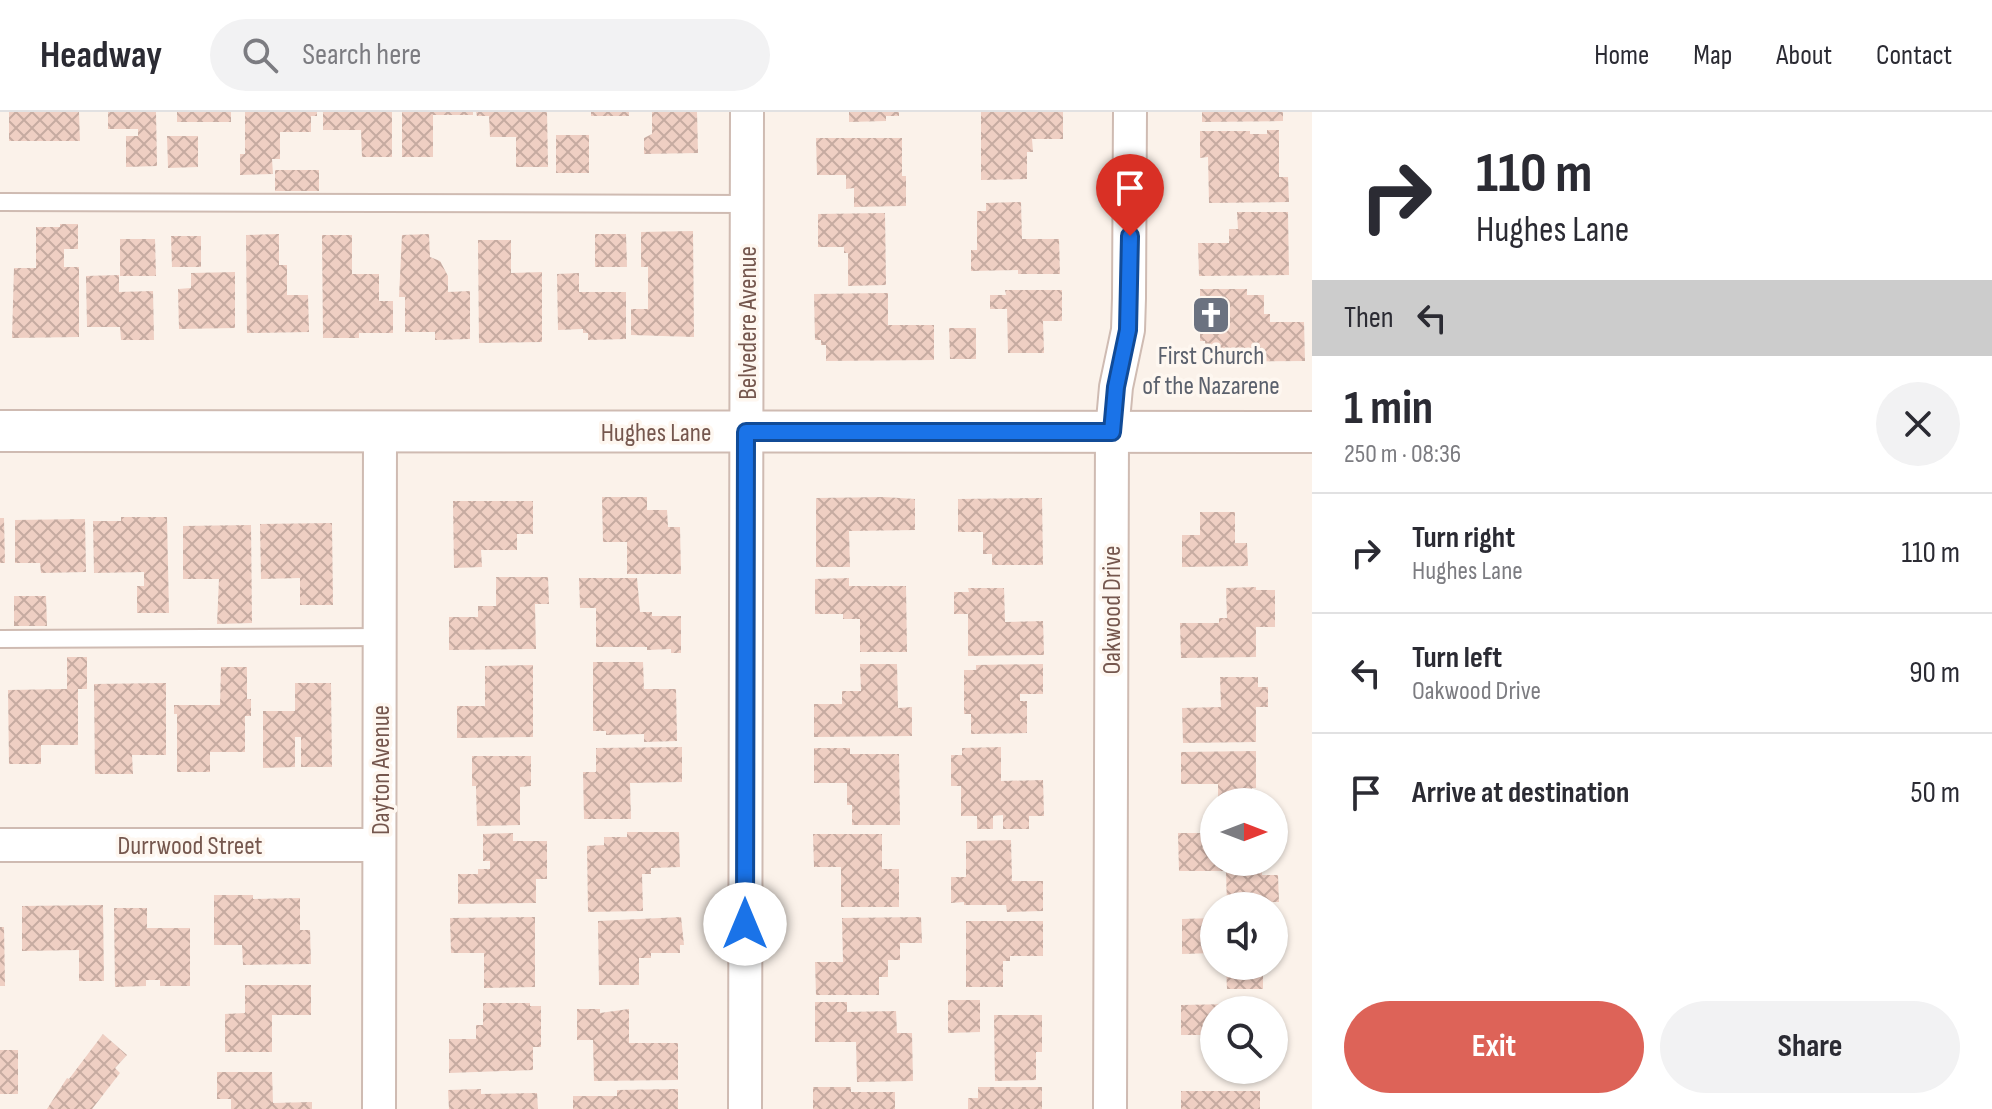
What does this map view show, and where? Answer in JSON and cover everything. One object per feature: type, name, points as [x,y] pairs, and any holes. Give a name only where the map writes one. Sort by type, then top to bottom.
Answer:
[{"type":"street","name":"Belvedere Avenue","points":[[745,1109],[747,112]]},
{"type":"street","name":"Oakwood Drive","points":[[1110,1109],[1112,432],[1116,387],[1128,320],[1130,112]]},
{"type":"street","name":"Hughes Lane","points":[[0,431],[1312,432]]},
{"type":"street","name":"Dayton Avenue","points":[[379,1109],[380,432]]},
{"type":"street","name":"Durrwood Street","points":[[0,845],[379,845]]},
{"type":"lane","points":[[0,202],[747,204]]},
{"type":"lane","points":[[0,639],[380,637]]},
{"type":"building","points":[[9,112],[79,112],[80,141],[9,141]]},
{"type":"building","points":[[108,112],[156,112],[157,166],[126,167],[126,136],[138,136],[138,129],[108,129]]},
{"type":"building","points":[[177,112],[231,112],[231,122],[177,122]]},
{"type":"building","points":[[245,112],[317,112],[317,116],[311,116],[311,132],[280,132],[280,159],[272,159],[273,174],[240,175],[240,154],[245,154]]},
{"type":"building","points":[[323,112],[392,112],[392,157],[362,157],[361,130],[323,130]]},
{"type":"building","points":[[402,112],[473,112],[473,115],[433,115],[433,157],[402,157]]},
{"type":"building","points":[[476,112],[547,112],[548,167],[516,167],[516,137],[490,137],[489,116],[477,116]]},
{"type":"building","points":[[591,112],[629,112],[629,116],[591,116]]},
{"type":"building","points":[[652,112],[697,112],[698,153],[644,154],[644,138],[652,134]]},
{"type":"building","points":[[849,112],[899,112],[899,116],[886,116],[886,121],[849,122]]},
{"type":"building","points":[[981,112],[1063,112],[1063,139],[1032,139],[1033,152],[1027,152],[1027,179],[981,180]]},
{"type":"building","points":[[1202,112],[1283,112],[1283,121],[1202,122]]},
{"type":"building","points":[[1267,130],[1279,130],[1279,177],[1288,177],[1289,202],[1209,203],[1208,157],[1200,158],[1200,131],[1267,134]]},
{"type":"building","points":[[556,135],[589,135],[589,173],[556,173]]},
{"type":"building","points":[[167,136],[198,136],[198,167],[168,168]]},
{"type":"building","points":[[816,138],[902,138],[906,206],[854,207],[854,188],[846,189],[846,175],[817,175]]},
{"type":"building","points":[[275,170],[319,170],[319,191],[275,191]]},
{"type":"building","points":[[1021,202],[1022,239],[1059,239],[1060,274],[1018,274],[1018,270],[971,271],[971,250],[977,250],[977,211],[986,211],[986,203]]},
{"type":"building","points":[[1237,212],[1288,212],[1289,275],[1199,276],[1198,243],[1229,243],[1229,229],[1238,229]]},
{"type":"building","points":[[885,213],[886,285],[848,286],[848,253],[844,253],[844,247],[818,247],[818,214]]},
{"type":"building","points":[[60,224],[78,224],[78,249],[64,249],[64,267],[79,267],[79,337],[12,338],[14,268],[36,268],[36,227],[60,227]]},
{"type":"building","points":[[693,231],[694,337],[631,335],[631,309],[648,309],[648,267],[641,267],[641,232]]},
{"type":"building","points":[[279,234],[279,265],[287,265],[287,295],[308,295],[309,332],[247,333],[246,235]]},
{"type":"building","points":[[429,234],[430,257],[440,261],[448,276],[448,292],[470,291],[470,339],[435,340],[435,332],[405,332],[405,297],[399,297],[402,235]]},
{"type":"building","points":[[595,234],[626,234],[627,267],[595,267]]},
{"type":"building","points":[[322,235],[352,235],[352,274],[379,274],[379,301],[393,301],[393,333],[359,333],[359,338],[323,338]]},
{"type":"building","points":[[171,236],[201,236],[201,267],[172,267]]},
{"type":"building","points":[[120,239],[155,239],[156,276],[120,276]]},
{"type":"building","points":[[478,240],[511,240],[511,273],[542,272],[542,342],[479,343]]},
{"type":"building","points":[[235,272],[235,328],[179,329],[178,289],[191,288],[191,273]]},
{"type":"building","points":[[579,273],[579,292],[626,292],[626,339],[588,340],[588,333],[583,333],[583,329],[558,330],[557,274]]},
{"type":"building","points":[[119,275],[119,292],[153,291],[154,340],[121,340],[120,327],[87,327],[86,276]]},
{"type":"building","points":[[1200,289],[1247,289],[1247,295],[1264,295],[1264,314],[1270,314],[1270,322],[1304,322],[1305,361],[1206,362],[1205,341],[1200,341]]},
{"type":"building","points":[[1005,290],[1062,290],[1062,321],[1043,321],[1044,353],[1008,353],[1007,309],[990,309],[990,295],[1006,295]]},
{"type":"building","points":[[888,293],[888,325],[934,325],[934,360],[826,361],[826,345],[821,345],[821,340],[815,340],[814,294]]},
{"type":"building","points":[[949,328],[976,328],[976,359],[950,359]]},
{"type":"building","points":[[602,497],[647,497],[647,510],[667,510],[668,527],[680,527],[681,574],[627,574],[627,542],[603,542]]},
{"type":"building","points":[[816,498],[915,499],[915,530],[849,531],[850,567],[816,567]]},
{"type":"building","points":[[1042,498],[1043,565],[992,565],[992,554],[983,554],[983,532],[958,532],[958,499]]},
{"type":"building","points":[[453,501],[533,501],[533,534],[517,534],[517,550],[481,550],[482,567],[454,568]]},
{"type":"building","points":[[1200,512],[1235,512],[1235,543],[1247,543],[1248,566],[1182,567],[1182,535],[1200,535]]},
{"type":"building","points":[[121,517],[167,517],[169,613],[137,613],[137,586],[144,586],[144,572],[94,573],[93,521],[121,521]]},
{"type":"building","points":[[0,518],[4,518],[5,563],[0,563]]},
{"type":"building","points":[[85,519],[86,572],[41,573],[40,563],[15,563],[15,520]]},
{"type":"building","points":[[332,523],[333,605],[300,605],[300,578],[261,579],[260,524]]},
{"type":"building","points":[[251,525],[252,623],[217,624],[219,579],[183,579],[183,526]]},
{"type":"building","points":[[496,577],[548,577],[549,604],[535,604],[536,649],[449,650],[449,617],[478,617],[478,606],[496,606]]},
{"type":"building","points":[[579,578],[637,578],[640,612],[652,612],[652,616],[681,616],[681,653],[671,653],[671,649],[647,650],[647,647],[596,647],[596,608],[580,608]]},
{"type":"building","points":[[849,578],[849,586],[906,586],[907,652],[860,652],[860,619],[843,619],[843,614],[815,614],[815,579]]},
{"type":"building","points":[[1256,587],[1256,590],[1275,590],[1275,627],[1256,627],[1256,657],[1181,658],[1180,623],[1219,623],[1219,618],[1227,618],[1226,588]]},
{"type":"building","points":[[968,588],[1004,588],[1005,622],[1043,621],[1044,655],[968,656],[968,614],[954,614],[954,592],[969,592]]},
{"type":"building","points":[[14,596],[46,596],[47,626],[14,626]]},
{"type":"building","points":[[67,657],[87,657],[87,689],[78,689],[78,745],[41,745],[41,764],[9,764],[8,690],[67,689]]},
{"type":"building","points":[[593,662],[643,662],[644,689],[676,689],[677,741],[644,742],[644,734],[606,735],[606,731],[593,731]]},
{"type":"building","points":[[860,664],[897,664],[898,708],[912,707],[912,736],[814,737],[814,704],[842,704],[842,691],[861,691]]},
{"type":"building","points":[[1043,664],[1043,694],[1020,694],[1020,701],[1027,701],[1027,733],[971,734],[971,714],[964,714],[964,670],[976,670],[976,665]]},
{"type":"building","points":[[533,665],[533,737],[457,738],[457,706],[485,706],[485,666]]},
{"type":"building","points":[[221,667],[247,667],[247,699],[251,699],[251,716],[245,716],[245,752],[210,752],[210,772],[177,772],[177,714],[174,714],[174,705],[220,705]]},
{"type":"building","points":[[1220,677],[1258,677],[1258,687],[1268,687],[1268,707],[1256,707],[1256,742],[1183,743],[1182,708],[1221,707]]},
{"type":"building","points":[[166,683],[166,755],[132,755],[133,774],[95,774],[94,684]]},
{"type":"building","points":[[295,683],[331,683],[332,767],[301,767],[301,737],[295,737],[295,767],[263,768],[263,711],[295,711]]},
{"type":"building","points":[[682,747],[682,782],[630,783],[631,819],[584,819],[583,772],[596,772],[596,748]]},
{"type":"building","points":[[1001,747],[1001,781],[1043,780],[1044,816],[1029,816],[1029,829],[1003,829],[1003,815],[993,816],[993,829],[977,829],[977,816],[961,816],[961,786],[951,786],[951,755],[962,755],[962,748]]},
{"type":"building","points":[[814,748],[850,748],[850,754],[899,754],[900,825],[852,825],[852,805],[847,805],[847,783],[814,783]]},
{"type":"building","points":[[1256,751],[1256,788],[1181,784],[1181,752]]},
{"type":"building","points":[[472,756],[531,756],[531,786],[520,787],[520,825],[477,826]]},
{"type":"building","points":[[627,832],[679,832],[680,867],[651,868],[651,874],[642,874],[643,911],[588,912],[587,846],[604,845],[604,837],[627,837]]},
{"type":"building","points":[[513,833],[513,841],[547,841],[547,879],[536,879],[536,903],[458,904],[458,874],[478,874],[478,869],[490,869],[490,861],[483,861],[483,834]]},
{"type":"building","points":[[1178,833],[1200,833],[1200,871],[1179,871]]},
{"type":"building","points":[[813,834],[882,834],[882,869],[899,869],[899,907],[841,907],[841,867],[814,867]]},
{"type":"building","points":[[1011,840],[1012,881],[1043,881],[1043,911],[1007,912],[1006,905],[951,903],[951,877],[966,877],[966,841]]},
{"type":"building","points":[[1226,876],[1278,876],[1279,892],[1227,892]]},
{"type":"building","points":[[214,895],[253,895],[253,899],[300,898],[300,930],[310,930],[311,964],[243,965],[242,945],[214,945]]},
{"type":"building","points":[[103,905],[104,981],[79,981],[79,950],[22,951],[22,906]]},
{"type":"building","points":[[114,908],[147,908],[147,928],[190,928],[190,986],[160,986],[160,980],[146,980],[146,986],[115,987]]},
{"type":"building","points":[[535,917],[535,987],[484,988],[484,953],[451,953],[450,918]]},
{"type":"building","points":[[681,917],[684,945],[680,945],[680,953],[651,953],[651,958],[639,958],[639,985],[599,985],[598,921]]},
{"type":"building","points":[[921,917],[922,943],[900,943],[900,960],[888,960],[888,977],[879,977],[879,995],[816,995],[815,962],[843,962],[842,918]]},
{"type":"building","points":[[1200,918],[1200,953],[1182,954],[1182,919]]},
{"type":"building","points":[[966,921],[1043,921],[1043,956],[1010,956],[1010,961],[1003,961],[1003,987],[966,987]]},
{"type":"building","points":[[0,927],[4,927],[5,986],[0,986]]},
{"type":"building","points":[[1227,980],[1263,980],[1263,989],[1227,989]]},
{"type":"building","points":[[245,985],[311,985],[311,1015],[272,1015],[272,1052],[225,1052],[225,1014],[245,1013]]},
{"type":"building","points":[[948,1000],[980,1000],[980,1032],[948,1033]]},
{"type":"building","points":[[815,1002],[847,1002],[847,1012],[896,1011],[897,1033],[912,1033],[913,1081],[857,1082],[856,1042],[815,1042]]},
{"type":"building","points":[[483,1003],[530,1003],[530,1006],[541,1006],[541,1047],[533,1047],[533,1070],[449,1073],[449,1039],[476,1039],[476,1025],[483,1025]]},
{"type":"building","points":[[1181,1005],[1200,1005],[1200,1035],[1181,1035]]},
{"type":"building","points":[[577,1009],[600,1009],[600,1013],[629,1009],[629,1043],[678,1043],[678,1080],[594,1081],[593,1040],[577,1040]]},
{"type":"building","points":[[994,1015],[1042,1015],[1042,1052],[1036,1052],[1036,1080],[995,1081]]},
{"type":"building","points":[[103,1034],[127,1055],[115,1068],[120,1073],[92,1109],[47,1109],[67,1078]]},
{"type":"building","points":[[0,1050],[18,1050],[18,1094],[0,1094]]},
{"type":"building","points":[[217,1072],[272,1072],[273,1103],[312,1102],[312,1109],[231,1109],[231,1099],[217,1099]]},
{"type":"building","points":[[813,1087],[851,1087],[851,1092],[895,1092],[895,1109],[813,1109]]},
{"type":"building","points":[[978,1087],[1042,1087],[1042,1109],[968,1109],[968,1098],[978,1098]]},
{"type":"building","points":[[481,1089],[481,1094],[537,1093],[538,1109],[449,1109],[448,1090]]},
{"type":"building","points":[[678,1089],[678,1109],[573,1109],[573,1096],[617,1096],[617,1090]]},
{"type":"building","points":[[1181,1091],[1260,1091],[1260,1109],[1181,1109]]},
{"type":"place","name":"First Church of the Nazarene","points":[[1211,315]]},
{"type":"route","points":[[745,924],[746,432],[1112,432],[1116,387],[1128,330],[1130,236]]}]
